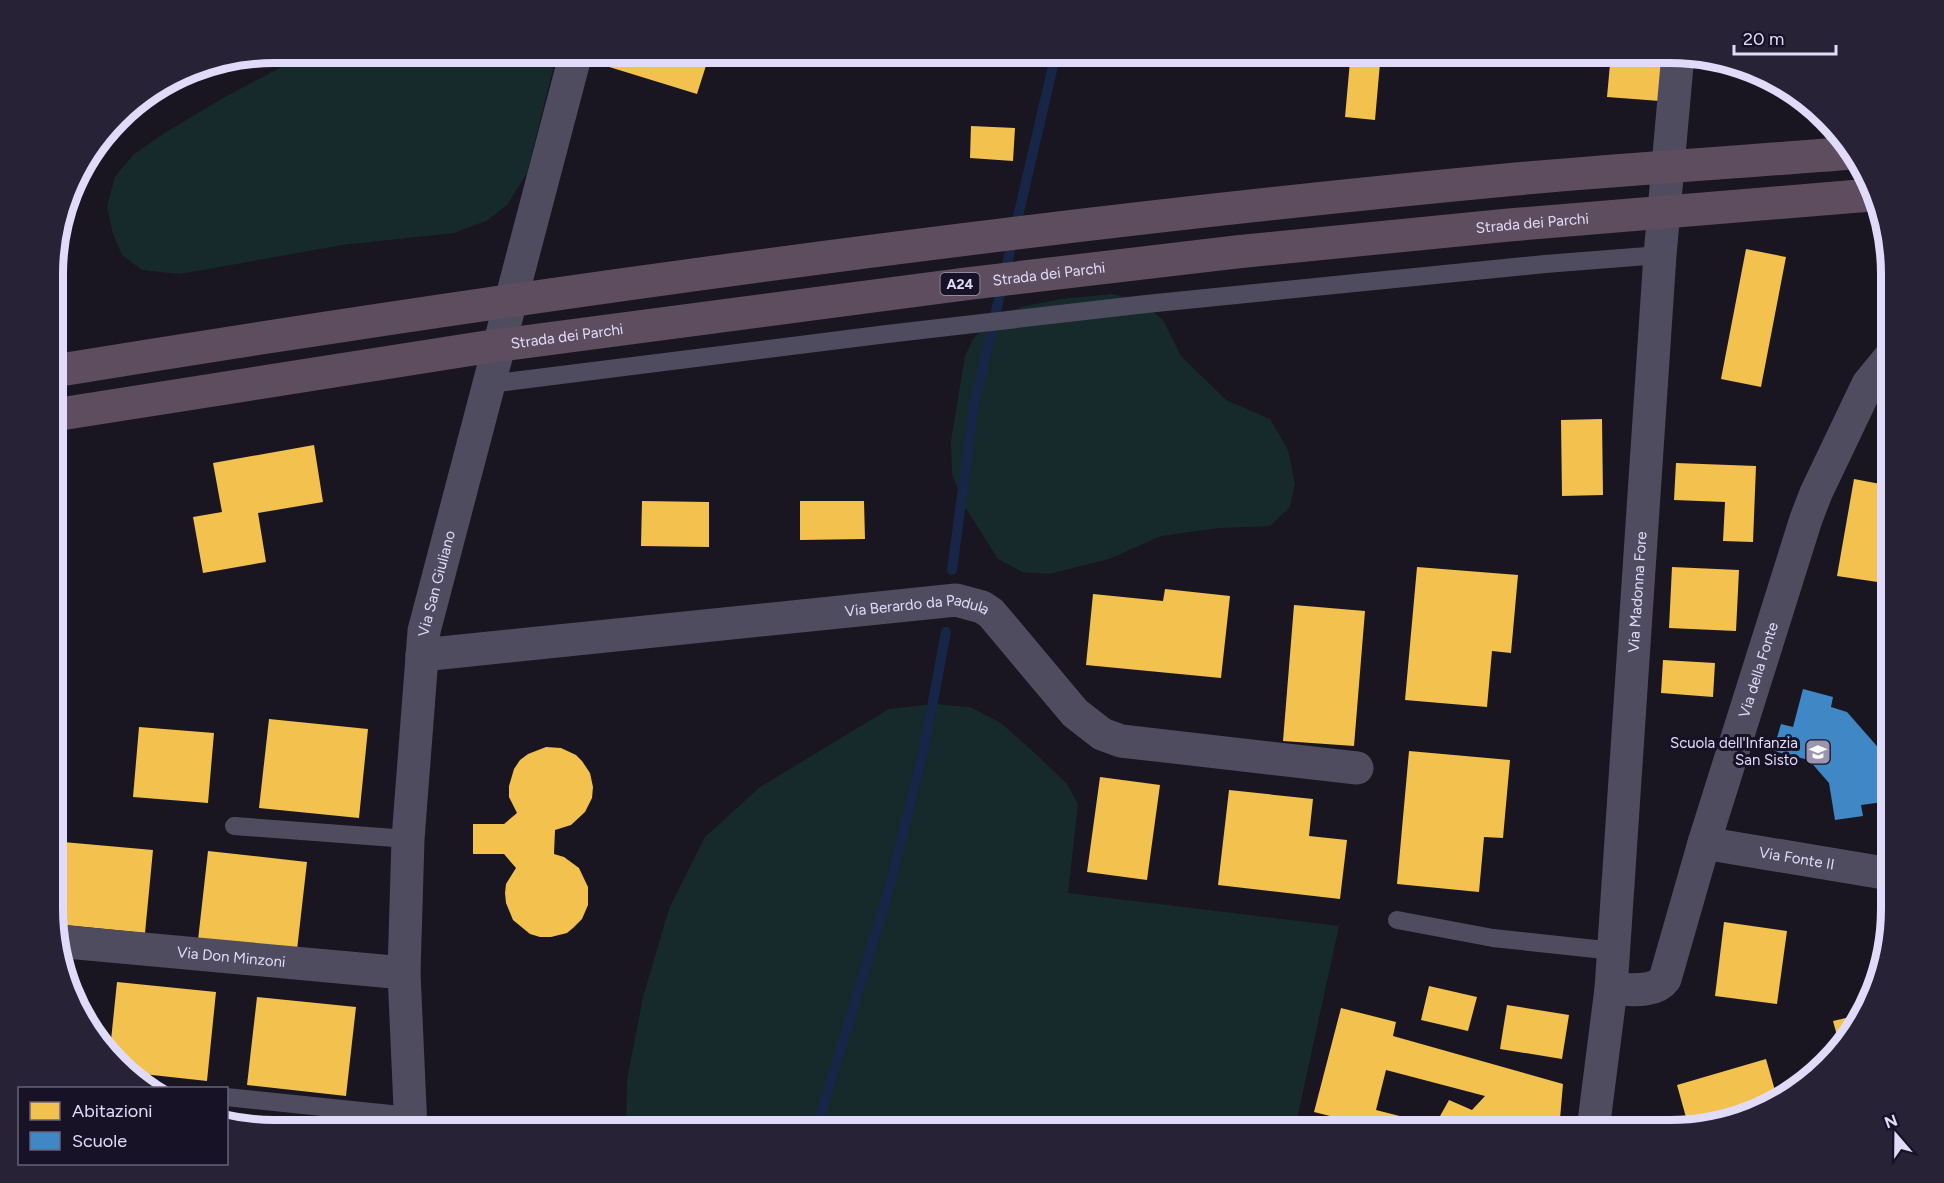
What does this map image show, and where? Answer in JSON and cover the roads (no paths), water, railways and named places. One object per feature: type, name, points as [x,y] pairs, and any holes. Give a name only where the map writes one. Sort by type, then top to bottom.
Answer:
[{"type":"highway","points":[[63,370],[469,306],[944,242],[1236,208],[1517,179],[1843,154]]},
{"type":"highway","name":"Strada dei Parchi","points":[[63,414],[486,347],[965,284],[1236,252],[1498,226],[1866,195]]},
{"type":"street","name":"Via San Giuliano","points":[[411,1120],[404,973],[408,839],[422,655],[429,609],[573,63]]},
{"type":"street","name":"Via Madonna Fore","points":[[1594,1120],[1614,951],[1660,255],[1677,63]]},
{"type":"street","name":"Via della Fonte","points":[[1611,989],[1646,989],[1656,987],[1663,982],[1704,843],[1809,510],[1868,384],[1881,368]]},
{"type":"street","name":"Via Berardo da Padula","points":[[422,655],[956,600],[982,606],[991,613],[1075,713],[1102,734],[1121,741],[1357,768]]},
{"type":"street","name":"Via Fonte II","points":[[1704,843],[1881,872]]},
{"type":"street","name":"Via Don Minzoni","points":[[66,942],[404,973]]},
{"type":"lane","points":[[489,384],[1146,304],[1545,264],[1660,255]]},
{"type":"lane","points":[[234,826],[408,839]]},
{"type":"lane","points":[[1397,920],[1493,938],[1614,951]]},
{"type":"lane","points":[[228,1097],[390,1120]]},
{"type":"waterway","points":[[952,570],[974,406],[1054,63]]},
{"type":"waterway","points":[[819,1120],[887,896],[924,749],[946,632]]},
{"type":"place","name":"Scuola dell'Infanzia San Sisto","points":[[1818,752]]}]
